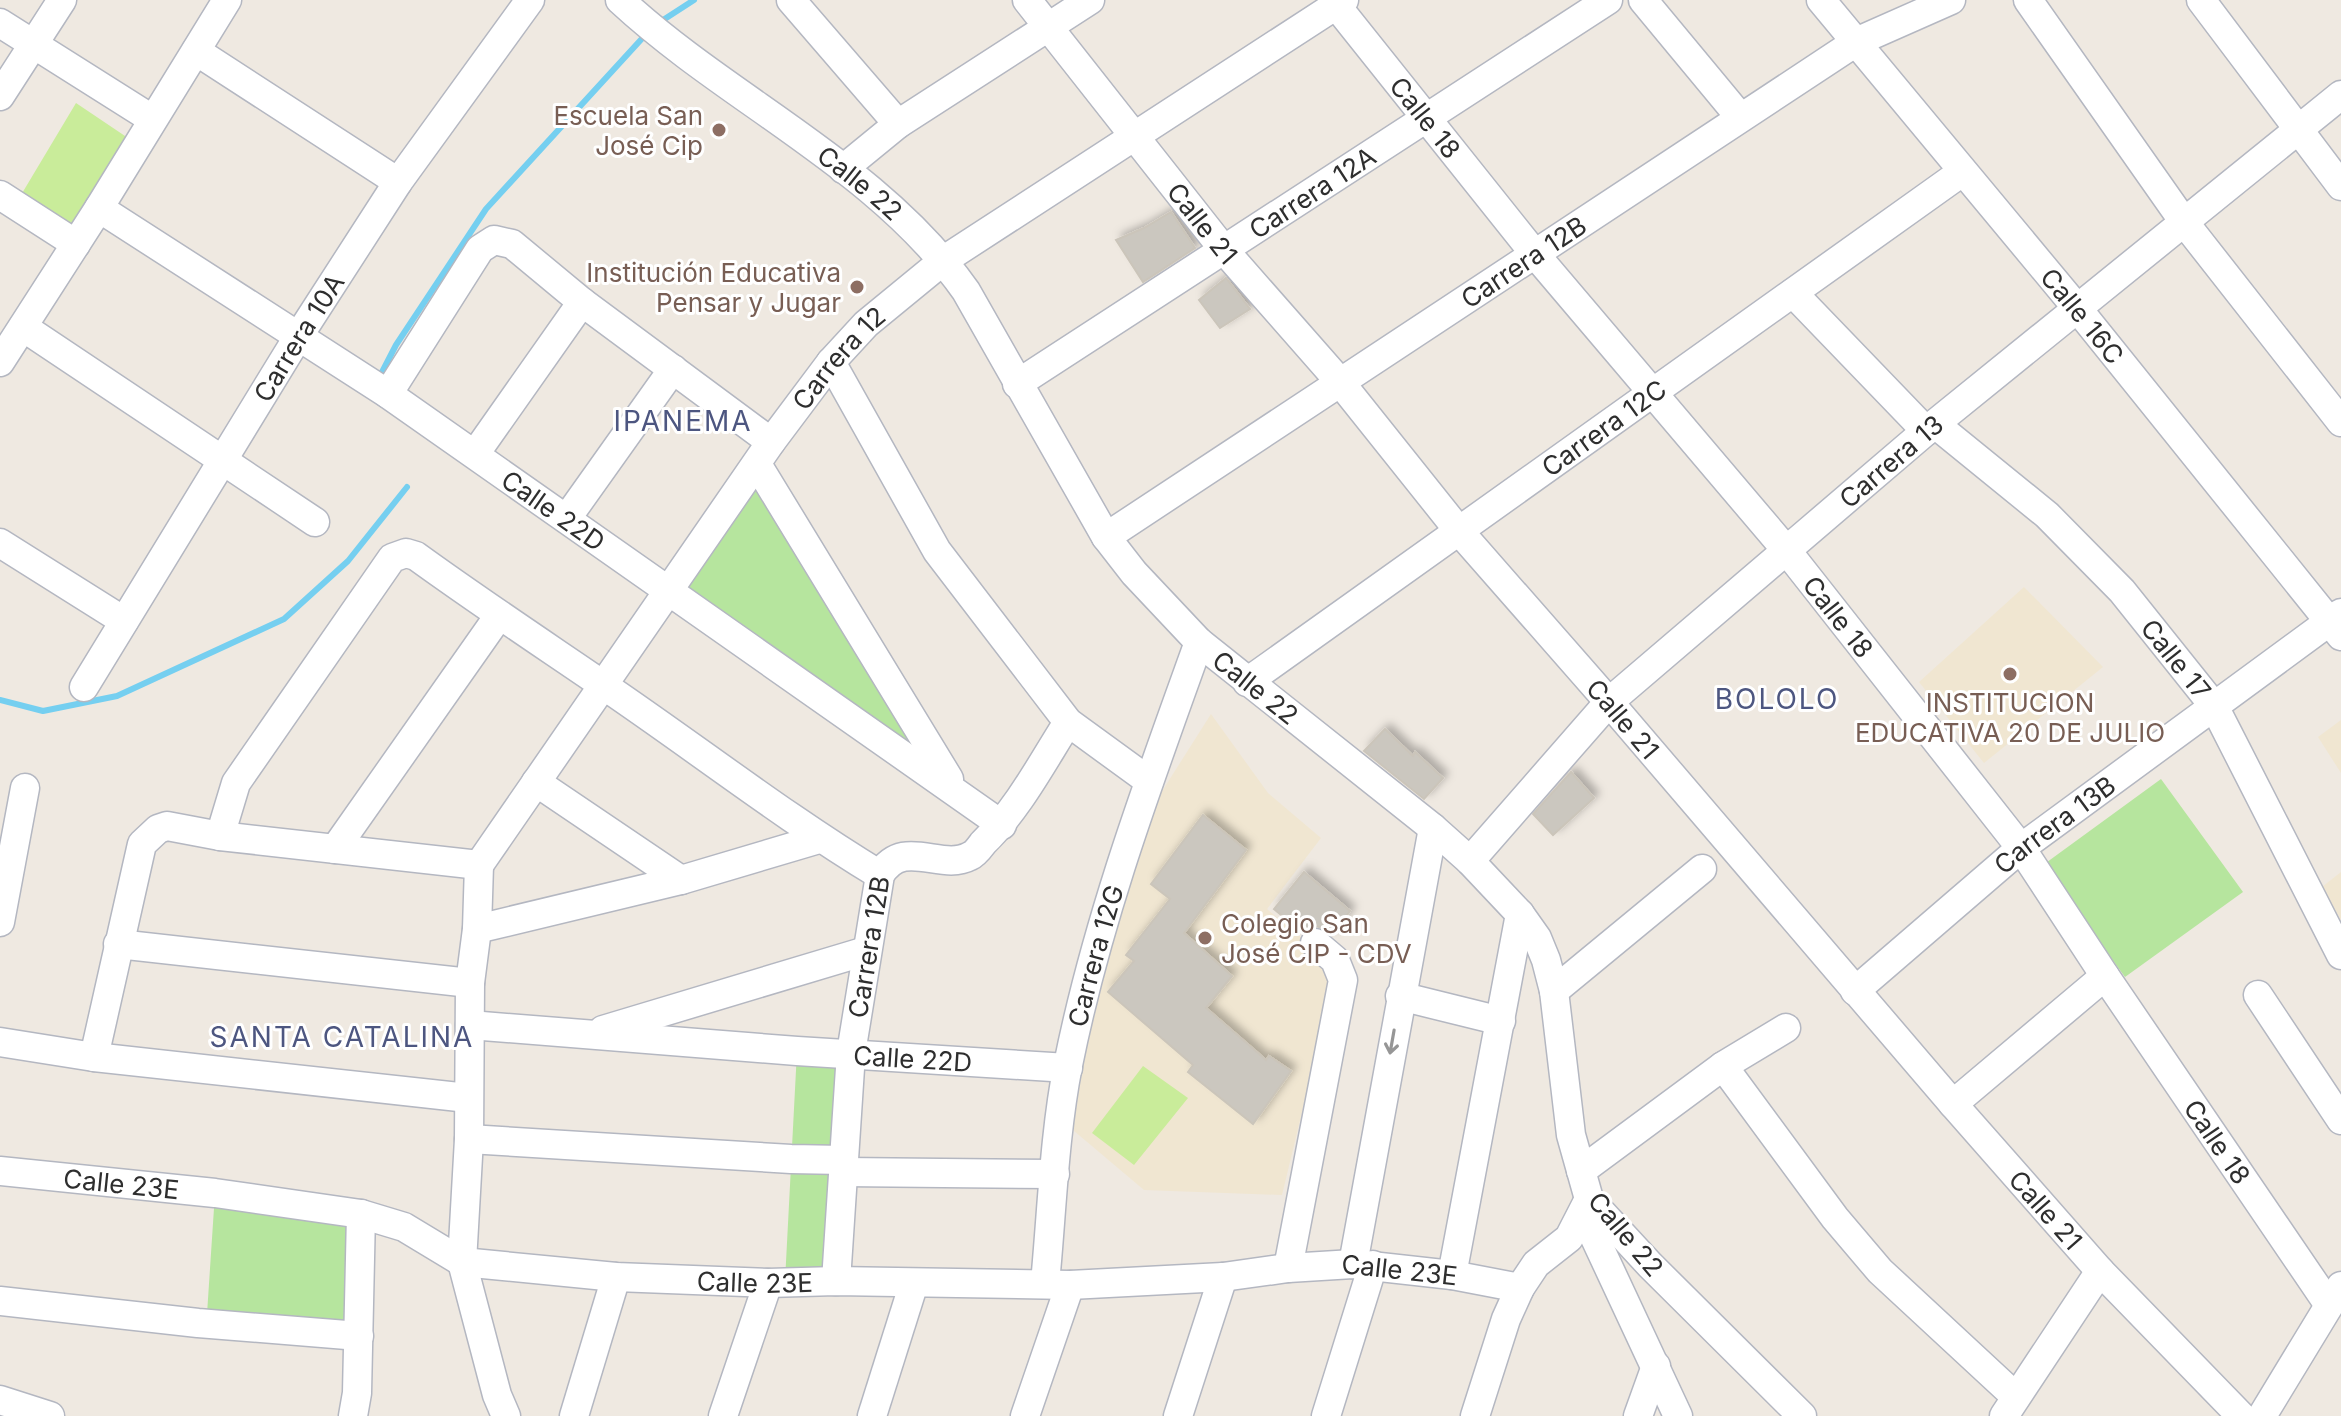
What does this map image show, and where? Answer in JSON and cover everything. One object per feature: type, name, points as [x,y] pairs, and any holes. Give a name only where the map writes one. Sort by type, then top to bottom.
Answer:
[{"type":"street","points":[[0,96],[62,0]]},
{"type":"street","points":[[0,362],[227,0]]},
{"type":"street","name":"Carrera 10A","points":[[84,687],[298,337],[398,182],[530,0]]},
{"type":"street","name":"Calle 22","points":[[620,0],[652,30],[843,169],[909,223],[944,260],[966,291],[1106,537],[1134,573],[1199,642],[1433,828],[1470,861],[1520,914],[1537,938],[1554,991],[1571,1135],[1589,1199],[1594,1235],[1650,1265],[1802,1416]]},
{"type":"street","points":[[793,0],[898,124]]},
{"type":"street","name":"Calle 21","points":[[1027,0],[1224,250],[1340,382],[1459,531],[2100,1271],[2241,1416]]},
{"type":"street","points":[[843,169],[898,124],[1090,0]]},
{"type":"street","name":"Carrera 12A","points":[[1017,384],[1608,0]]},
{"type":"street","points":[[1643,0],[1740,117]]},
{"type":"street","name":"Calle 16C","points":[[1821,0],[2337,624]]},
{"type":"street","name":"Carrera 12B","points":[[1106,537],[1856,42],[1951,0]]},
{"type":"street","points":[[2028,0],[2184,222],[2341,422]]},
{"type":"street","points":[[2201,0],[2341,186]]},
{"type":"street","name":"Calle 18","points":[[1337,2],[1534,253],[1787,551],[2021,848],[2105,976],[2335,1295]]},
{"type":"street","name":"Carrera 12","points":[[479,865],[764,453],[831,362],[866,324],[944,260],[1137,137],[1337,2]]},
{"type":"street","points":[[0,23],[152,119]]},
{"type":"street","points":[[196,51],[398,182]]},
{"type":"street","name":"Carrera 13","points":[[1470,861],[1609,702],[1930,427],[2341,95]]},
{"type":"street","name":"Carrera 12C","points":[[1247,682],[1962,172]]},
{"type":"street","points":[[0,195],[76,244]]},
{"type":"street","name":"Calle 22D","points":[[99,208],[388,394],[1002,825]]},
{"type":"street","points":[[388,394],[480,249],[494,240],[512,244],[582,302],[673,369],[764,453],[955,790]]},
{"type":"street","name":"Calle 17","points":[[1793,293],[1930,427],[2047,515],[2122,591],[2214,706],[2341,955]]},
{"type":"street","points":[[475,454],[582,302]]},
{"type":"street","points":[[23,327],[315,522]]},
{"type":"street","points":[[831,362],[937,551],[1068,722],[1149,781]]},
{"type":"street","points":[[567,518],[673,369]]},
{"type":"street","points":[[0,543],[124,621]]},
{"type":"street","points":[[220,836],[236,783],[392,558],[406,553],[416,556],[498,617],[603,684],[819,839],[880,875]]},
{"type":"street","points":[[335,849],[498,617]]},
{"type":"street","name":"Carrera 13B","points":[[1855,991],[2021,848],[2214,706],[2337,624]]},
{"type":"street","name":"Carrera 12G","points":[[1025,1416],[1058,1284],[1055,1174],[1068,1068],[1091,966],[1149,781],[1199,642]]},
{"type":"street","name":"Carrera 12B","points":[[836,1281],[851,1053],[880,875],[886,865],[905,856],[953,860],[970,856],[1002,825],[1068,722]]},
{"type":"street","points":[[536,782],[681,880]]},
{"type":"street","points":[[0,922],[6,855],[25,788]]},
{"type":"street","points":[[94,1057],[142,844],[150,834],[167,826],[220,836],[479,865],[477,929],[470,983],[469,1139],[462,1262],[498,1409]]},
{"type":"street","points":[[1326,1416],[1363,1264],[1400,996],[1433,828]]},
{"type":"street","points":[[477,929],[681,880],[819,839]]},
{"type":"street","points":[[1554,991],[1702,869]]},
{"type":"street","points":[[1452,1275],[1520,914]]},
{"type":"street","points":[[1288,1268],[1343,980],[1335,960],[1315,943]]},
{"type":"street","points":[[118,944],[470,983]]},
{"type":"street","points":[[587,1034],[866,951]]},
{"type":"street","points":[[1953,1104],[2105,976]]},
{"type":"street","points":[[2258,995],[2341,1120]]},
{"type":"street","points":[[1400,996],[1501,1021]]},
{"type":"street","name":"Calle 22D","points":[[470,1025],[797,1051],[1068,1068]]},
{"type":"street","points":[[1581,1171],[1723,1066],[1786,1028]]},
{"type":"street","points":[[0,1042],[94,1057],[468,1098]]},
{"type":"street","points":[[1723,1066],[1835,1218],[1880,1271],[2010,1406],[2100,1271]]},
{"type":"street","points":[[469,1139],[791,1159],[843,1166],[1055,1174]]},
{"type":"street","name":"Calle 23E","points":[[0,1171],[215,1193],[361,1214],[404,1227],[462,1262],[616,1277],[768,1283],[1058,1284],[1223,1277],[1288,1268],[1363,1264],[1452,1275],[1520,1288]]},
{"type":"street","points":[[1589,1199],[1594,1235],[1678,1416]]},
{"type":"street","points":[[353,1416],[357,1393],[361,1214]]},
{"type":"street","points":[[1475,1416],[1506,1319],[1520,1288],[1536,1264],[1594,1235]]},
{"type":"street","points":[[1617,1287],[1622,1276],[1631,1269],[1650,1265]]},
{"type":"street","points":[[574,1416],[616,1277]]},
{"type":"street","points":[[1178,1416],[1223,1277]]},
{"type":"street","points":[[723,1416],[768,1283]]},
{"type":"street","points":[[872,1416],[914,1283]]},
{"type":"street","points":[[2262,1416],[2335,1295]]},
{"type":"street","points":[[0,1301],[198,1323],[359,1336]]},
{"type":"street","points":[[1638,1416],[1656,1366]]},
{"type":"street","points":[[0,1400],[50,1416]]},
{"type":"shaded area","name":"INSTITUCION EDUCATIVA 20 DE JULIO","points":[[2024,587],[2103,667],[1984,763],[1919,682]]},
{"type":"shaded area","name":"Colegio San José CIP - CDV","points":[[1211,714],[1268,793],[1321,838],[1267,909],[1337,967],[1282,1195],[1144,1190],[1067,1125],[1080,1036],[1140,826]]},
{"type":"shaded area","points":[[2341,720],[2341,773],[2318,737]]},
{"type":"shaded area","points":[[2341,872],[2341,920],[2322,887]]},
{"type":"green space","points":[[76,103],[128,138],[73,224],[21,195]]},
{"type":"green space","points":[[757,464],[955,790],[669,589]]},
{"type":"green space","points":[[2161,779],[2243,892],[2125,977],[2043,865]]},
{"type":"green space","points":[[797,1051],[851,1053],[836,1281],[785,1281]]},
{"type":"green space","points":[[1143,1066],[1188,1098],[1134,1165],[1092,1133]]},
{"type":"green space","points":[[215,1193],[361,1214],[359,1336],[207,1314]]},
{"type":"building","points":[[1171,212],[1195,248],[1143,282],[1116,240]]},
{"type":"building","points":[[1226,278],[1250,309],[1220,328],[1199,300]]},
{"type":"building","points":[[1385,729],[1413,756],[1415,752],[1443,778],[1424,799],[1364,751]]},
{"type":"building","points":[[1571,772],[1594,798],[1553,835],[1533,814]]},
{"type":"building","points":[[1203,815],[1246,850],[1184,933],[1232,976],[1206,1008],[1266,1060],[1269,1056],[1291,1071],[1253,1124],[1188,1072],[1193,1065],[1108,992],[1134,961],[1126,955],[1170,899],[1151,884]]},
{"type":"building","points":[[1304,872],[1350,911],[1332,935],[1317,926],[1302,932],[1274,909]]},
{"type":"waterway","points":[[660,22],[694,0]]},
{"type":"waterway","points":[[380,376],[396,345],[486,209],[648,32]]},
{"type":"waterway","points":[[0,700],[43,711],[117,696],[284,619],[348,561],[407,487]]},
{"type":"place","name":"Escuela San José Cip","points":[[719,130]]},
{"type":"place","name":"Institución Educativa Pensar y Jugar","points":[[857,287]]},
{"type":"place","name":"INSTITUCION EDUCATIVA 20 DE JULIO","points":[[2010,674]]},
{"type":"place","name":"Colegio San José CIP - CDV","points":[[1205,938]]},
{"type":"district","name":"IPANEMA","points":[[683,421]]},
{"type":"district","name":"BOLOLO","points":[[1777,699]]},
{"type":"district","name":"SANTA CATALINA","points":[[342,1037]]}]
